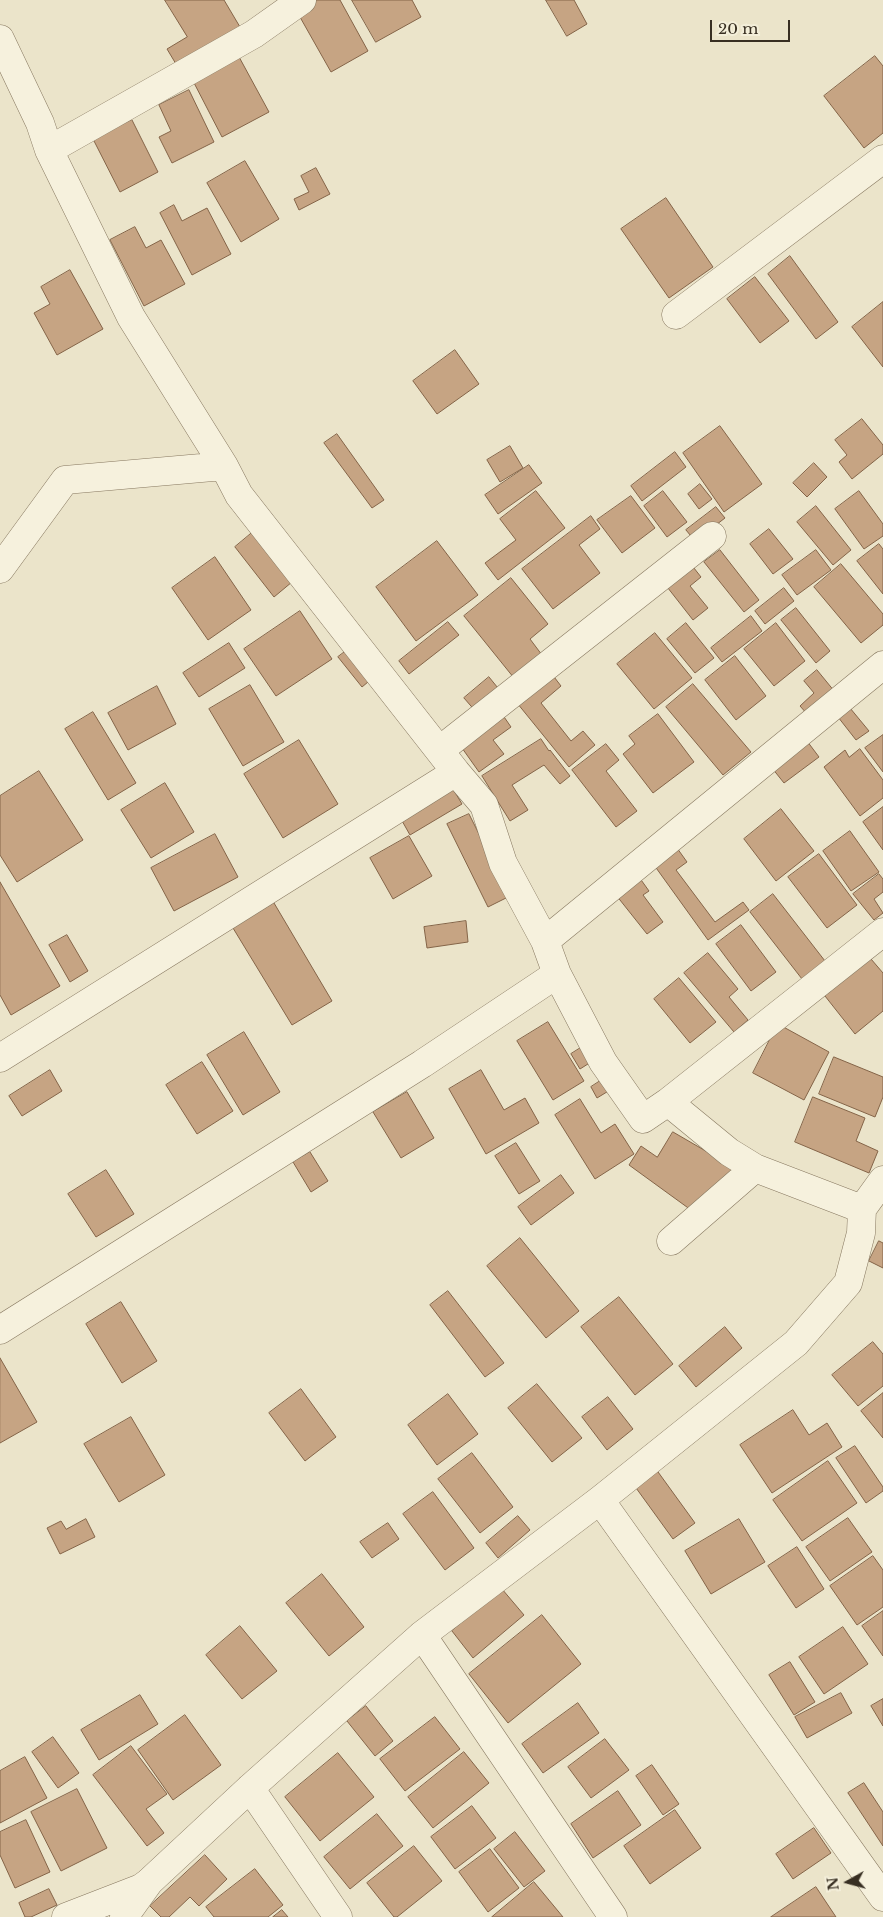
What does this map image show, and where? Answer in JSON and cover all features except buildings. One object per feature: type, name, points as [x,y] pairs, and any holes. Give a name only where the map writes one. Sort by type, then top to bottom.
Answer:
[{"type":"street","points":[[49,150],[254,34],[302,0]]},
{"type":"street","points":[[0,39],[40,123],[49,150],[131,318],[224,466],[240,495],[456,772],[484,805],[503,863],[545,940],[557,974],[603,1062],[643,1119],[668,1102],[883,932]]},
{"type":"street","points":[[676,315],[883,159]]},
{"type":"street","points":[[0,569],[65,480],[224,466]]},
{"type":"street","points":[[440,750],[712,536]]},
{"type":"street","points":[[545,940],[883,665]]},
{"type":"street","points":[[0,1058],[456,772]]},
{"type":"street","points":[[0,1330],[413,1070],[557,974]]},
{"type":"street","points":[[668,1102],[728,1152],[755,1168],[869,1226]]},
{"type":"street","points":[[671,1241],[755,1168]]},
{"type":"street","points":[[66,1917],[141,1888],[149,1882],[250,1788],[422,1635],[600,1500],[796,1343],[848,1283],[869,1226],[883,1180]]},
{"type":"street","points":[[600,1500],[883,1897]]},
{"type":"street","points":[[422,1635],[613,1917]]},
{"type":"street","points":[[250,1788],[338,1917]]},
{"type":"street","points":[[124,1917],[149,1882]]}]
